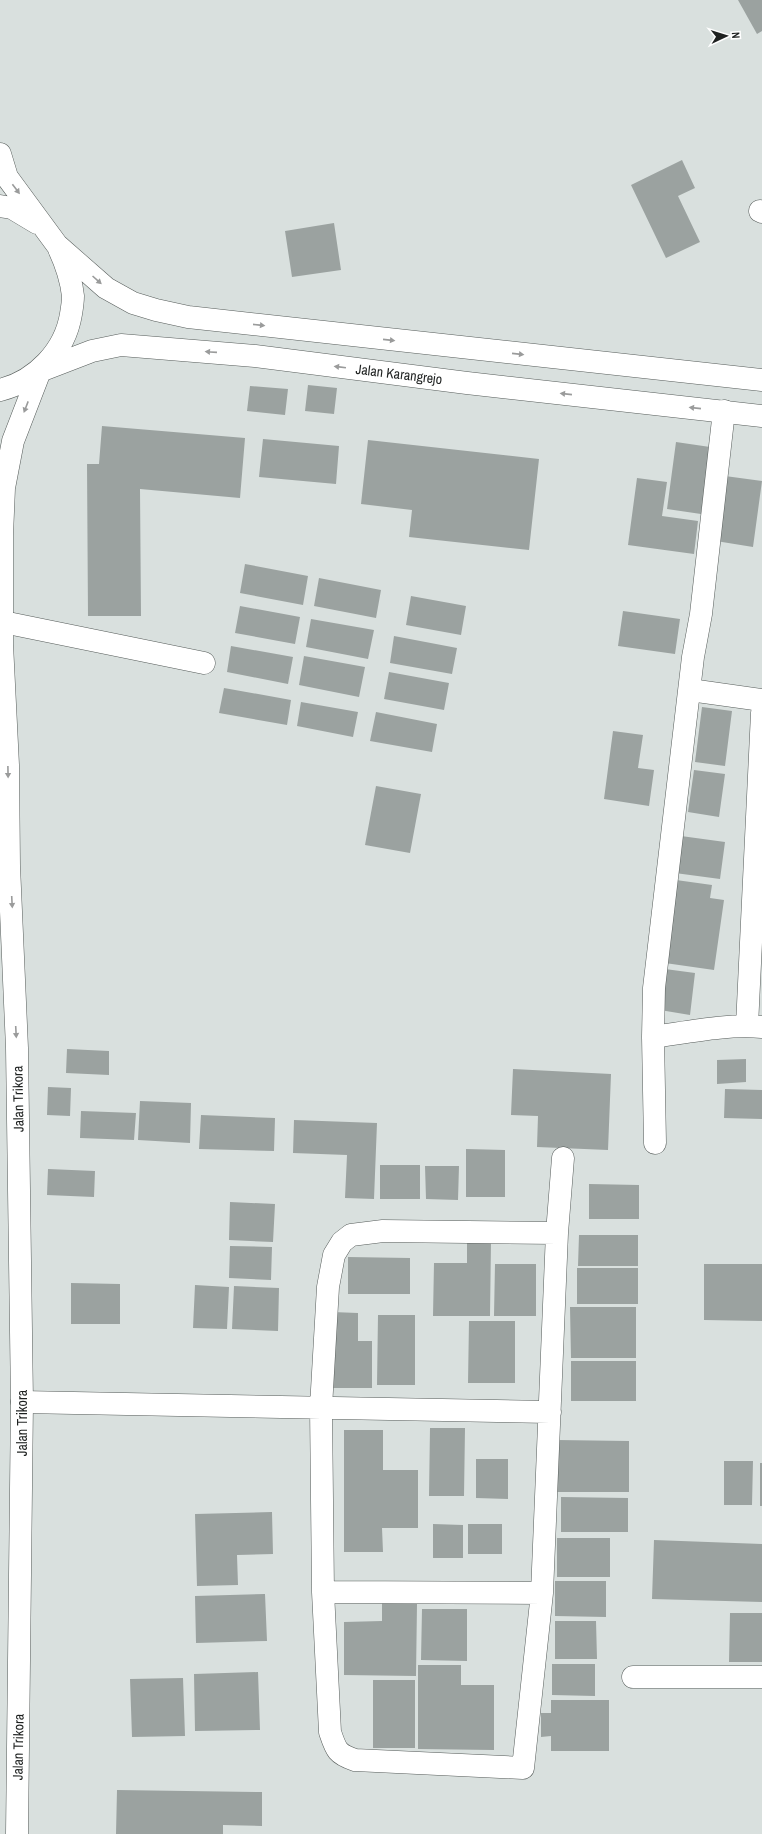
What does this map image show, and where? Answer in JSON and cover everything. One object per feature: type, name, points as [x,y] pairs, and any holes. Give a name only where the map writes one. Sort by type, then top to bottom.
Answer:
[{"type":"street","points":[[0,154],[7,177],[57,245],[69,270],[73,297],[69,325],[58,350],[40,371],[14,386],[0,390]]},
{"type":"street","points":[[0,206],[12,208],[37,223],[57,245],[106,288],[133,302],[156,310],[188,317],[762,380]]},
{"type":"street","name":"Jalan Karangrejo","points":[[40,371],[92,351],[122,345],[255,356],[467,383],[762,416]]},
{"type":"street","name":"Jalan Trikora","points":[[17,1834],[22,1402],[17,1048],[9,866],[8,765],[2,652],[2,535],[4,488],[13,441],[40,371]]},
{"type":"street","points":[[656,1143],[653,1037],[654,988],[690,690],[701,614],[724,411]]},
{"type":"street","points":[[3,622],[204,663]]},
{"type":"street","points":[[690,690],[762,700]]},
{"type":"street","points":[[653,1037],[719,1028],[754,1026],[762,713]]},
{"type":"street","points":[[557,1233],[383,1231],[351,1235],[342,1242],[334,1255],[328,1287],[321,1407],[322,1592],[330,1732],[336,1749],[342,1756],[355,1760],[524,1768],[542,1593],[557,1233],[563,1158]]},
{"type":"street","points":[[22,1402],[550,1412]]},
{"type":"street","points":[[322,1592],[542,1593]]},
{"type":"street","points":[[633,1677],[762,1677]]},
{"type":"building","points":[[738,0],[762,0],[762,31],[757,34]]},
{"type":"building","points":[[682,160],[695,188],[678,196],[700,242],[666,258],[631,185]]},
{"type":"building","points":[[334,223],[341,270],[292,277],[285,231]]},
{"type":"building","points":[[308,385],[337,388],[334,414],[305,411]]},
{"type":"building","points":[[250,386],[288,389],[285,415],[247,411]]},
{"type":"building","points":[[102,426],[245,438],[240,498],[140,489],[141,616],[88,616],[87,464],[99,464]]},
{"type":"building","points":[[263,439],[339,446],[336,484],[259,477]]},
{"type":"building","points":[[368,440],[539,459],[529,550],[409,537],[412,510],[361,504]]},
{"type":"building","points":[[676,442],[710,447],[701,514],[667,509]]},
{"type":"building","points":[[725,476],[762,481],[753,547],[716,541]]},
{"type":"building","points":[[637,478],[667,482],[662,516],[698,521],[694,554],[628,545]]},
{"type":"building","points":[[245,564],[308,576],[303,605],[240,593]]},
{"type":"building","points":[[319,578],[381,590],[376,618],[314,606]]},
{"type":"building","points":[[411,596],[466,606],[461,635],[406,625]]},
{"type":"building","points":[[240,606],[300,617],[295,644],[235,633]]},
{"type":"building","points":[[623,611],[680,619],[675,654],[618,646]]},
{"type":"building","points":[[311,619],[374,630],[368,659],[306,647]]},
{"type":"building","points":[[394,636],[457,648],[452,674],[390,663]]},
{"type":"building","points":[[231,646],[293,657],[288,684],[227,672]]},
{"type":"building","points":[[304,656],[365,667],[359,697],[299,685]]},
{"type":"building","points":[[389,672],[449,683],[444,710],[384,699]]},
{"type":"building","points":[[224,688],[291,700],[287,725],[219,713]]},
{"type":"building","points":[[301,702],[358,712],[353,737],[297,726]]},
{"type":"building","points":[[702,707],[732,711],[725,766],[695,762]]},
{"type":"building","points":[[376,712],[437,724],[432,752],[370,741]]},
{"type":"building","points":[[613,731],[643,735],[638,768],[654,770],[649,806],[604,799]]},
{"type":"building","points":[[694,770],[725,774],[719,817],[688,812]]},
{"type":"building","points":[[376,786],[421,794],[410,853],[365,845]]},
{"type":"building","points":[[681,836],[725,842],[720,879],[675,873]]},
{"type":"building","points":[[676,880],[712,885],[710,898],[724,900],[714,970],[665,963]]},
{"type":"building","points":[[665,969],[695,973],[690,1015],[660,1010]]},
{"type":"building","points":[[67,1049],[109,1051],[109,1075],[66,1073]]},
{"type":"building","points":[[746,1059],[746,1082],[717,1084],[717,1060]]},
{"type":"building","points":[[513,1069],[611,1074],[608,1150],[537,1147],[538,1116],[511,1115]]},
{"type":"building","points":[[48,1087],[71,1088],[70,1116],[47,1115]]},
{"type":"building","points":[[725,1089],[762,1090],[762,1119],[724,1118]]},
{"type":"building","points":[[140,1101],[191,1103],[190,1143],[138,1140]]},
{"type":"building","points":[[81,1111],[136,1113],[134,1140],[80,1138]]},
{"type":"building","points":[[201,1115],[275,1118],[274,1151],[199,1149]]},
{"type":"building","points":[[294,1120],[377,1123],[374,1199],[345,1198],[347,1155],[293,1153]]},
{"type":"building","points":[[466,1149],[505,1150],[505,1197],[466,1197]]},
{"type":"building","points":[[380,1165],[420,1165],[420,1199],[380,1199]]},
{"type":"building","points":[[425,1166],[459,1166],[458,1200],[426,1199]]},
{"type":"building","points":[[48,1169],[95,1171],[94,1197],[47,1195]]},
{"type":"building","points":[[589,1184],[639,1185],[639,1219],[589,1219]]},
{"type":"building","points":[[230,1202],[275,1204],[273,1242],[229,1240]]},
{"type":"building","points":[[579,1235],[638,1235],[638,1266],[578,1266]]},
{"type":"building","points":[[467,1241],[491,1241],[490,1316],[433,1316],[434,1263],[467,1263]]},
{"type":"building","points":[[230,1246],[272,1247],[271,1280],[229,1278]]},
{"type":"building","points":[[348,1257],[410,1258],[410,1294],[348,1294]]},
{"type":"building","points":[[495,1264],[536,1264],[536,1316],[494,1316]]},
{"type":"building","points":[[704,1264],[762,1264],[762,1321],[704,1320]]},
{"type":"building","points":[[577,1268],[638,1268],[638,1304],[577,1304]]},
{"type":"building","points":[[71,1283],[120,1284],[120,1324],[71,1324]]},
{"type":"building","points":[[195,1285],[229,1287],[227,1329],[193,1328]]},
{"type":"building","points":[[234,1286],[279,1288],[278,1331],[232,1329]]},
{"type":"building","points":[[570,1307],[636,1307],[636,1358],[571,1358]]},
{"type":"building","points":[[332,1312],[358,1313],[358,1341],[372,1341],[372,1388],[332,1388]]},
{"type":"building","points":[[378,1315],[415,1315],[415,1385],[377,1385]]},
{"type":"building","points":[[469,1321],[515,1321],[515,1383],[468,1383]]},
{"type":"building","points":[[571,1361],[636,1361],[636,1401],[571,1401]]},
{"type":"building","points":[[430,1428],[465,1428],[464,1496],[429,1496]]},
{"type":"building","points":[[344,1430],[383,1430],[383,1470],[418,1470],[418,1528],[382,1528],[383,1552],[344,1552]]},
{"type":"building","points":[[557,1440],[629,1441],[629,1492],[557,1492]]},
{"type":"building","points":[[476,1459],[508,1459],[508,1499],[476,1498]]},
{"type":"building","points":[[724,1461],[753,1461],[752,1505],[724,1505]]},
{"type":"building","points":[[760,1463],[762,1463],[762,1506],[760,1506]]},
{"type":"building","points":[[561,1497],[628,1498],[628,1532],[561,1532]]},
{"type":"building","points":[[272,1512],[273,1554],[237,1555],[238,1585],[197,1586],[195,1514]]},
{"type":"building","points":[[433,1524],[463,1525],[463,1558],[433,1558]]},
{"type":"building","points":[[468,1524],[502,1524],[502,1554],[468,1554]]},
{"type":"building","points":[[557,1538],[610,1538],[610,1577],[557,1577]]},
{"type":"building","points":[[654,1540],[762,1544],[762,1602],[652,1599]]},
{"type":"building","points":[[555,1581],[606,1581],[606,1617],[555,1616]]},
{"type":"building","points":[[265,1594],[267,1641],[196,1643],[195,1596]]},
{"type":"building","points":[[382,1603],[417,1604],[416,1676],[344,1675],[344,1622],[382,1621]]},
{"type":"building","points":[[422,1609],[467,1609],[467,1661],[421,1660]]},
{"type":"building","points":[[730,1613],[762,1613],[762,1662],[729,1662]]},
{"type":"building","points":[[555,1621],[596,1621],[597,1659],[555,1659]]},
{"type":"building","points":[[552,1664],[595,1664],[595,1696],[552,1695]]},
{"type":"building","points":[[418,1665],[461,1665],[461,1685],[494,1685],[494,1750],[418,1749]]},
{"type":"building","points":[[258,1672],[260,1730],[195,1731],[194,1674]]},
{"type":"building","points":[[183,1678],[185,1736],[132,1737],[130,1679]]},
{"type":"building","points":[[373,1680],[415,1680],[415,1748],[373,1748]]},
{"type":"building","points":[[551,1700],[609,1700],[609,1751],[551,1751],[551,1736],[541,1737],[541,1713],[551,1713]]},
{"type":"building","points":[[117,1790],[262,1792],[262,1826],[223,1825],[223,1834],[116,1834]]}]
